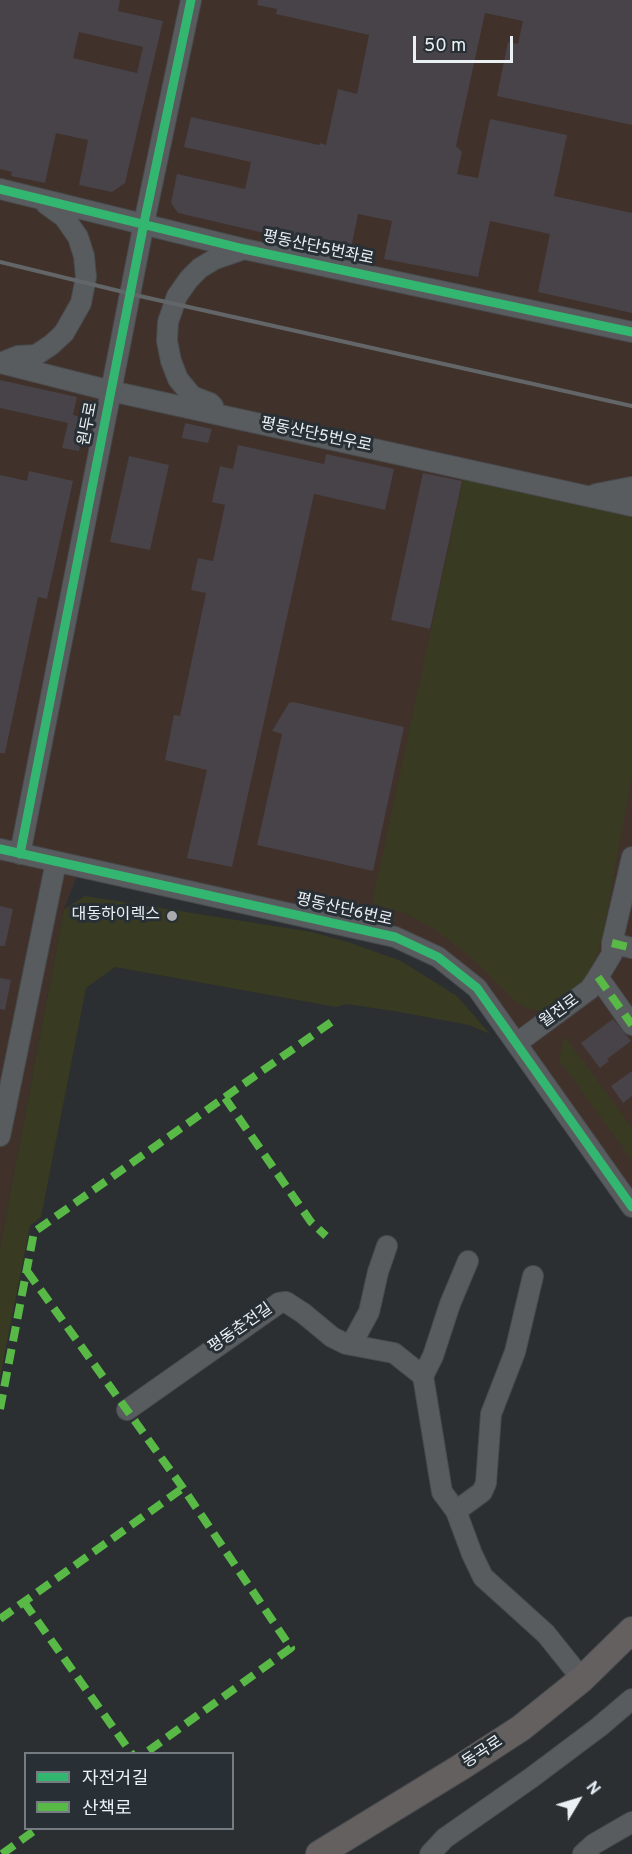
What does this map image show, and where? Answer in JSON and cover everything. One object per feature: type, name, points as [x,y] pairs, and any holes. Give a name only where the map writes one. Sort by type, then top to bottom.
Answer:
[{"type":"main road","name":"동곡로","points":[[319,1854],[521,1728],[582,1680],[632,1630]]},
{"type":"street","name":"원두로","points":[[20,854],[190,0]]},
{"type":"street","name":"평동산단5번좌로","points":[[0,189],[244,249],[631,333]]},
{"type":"street","points":[[0,363],[18,356],[36,355],[51,345],[64,333],[81,303],[86,277],[84,256],[78,237],[64,218],[38,198]]},
{"type":"street","points":[[222,416],[210,403],[192,396],[178,379],[166,341],[168,322],[177,296],[200,268],[215,259],[244,249]]},
{"type":"street","name":"평동산단5번우로","points":[[0,363],[111,391],[632,506]]},
{"type":"street","points":[[591,496],[632,487]]},
{"type":"street","name":"평동산단6번로","points":[[0,849],[395,938],[438,957],[477,988],[632,1207]]},
{"type":"street","name":"월전로","points":[[517,1043],[590,989],[598,978],[612,954],[612,944],[632,857]]},
{"type":"street","points":[[0,1136],[56,862]]},
{"type":"street","points":[[612,944],[632,948]]},
{"type":"street","points":[[598,978],[632,1025]]},
{"type":"street","points":[[351,1345],[369,1312],[378,1272],[387,1246]]},
{"type":"street","points":[[468,1261],[450,1304],[433,1356],[423,1376],[442,1492],[456,1512],[483,1576],[546,1634],[582,1680]]},
{"type":"street","points":[[456,1512],[482,1492],[486,1483],[491,1414],[515,1352],[533,1276]]},
{"type":"street","name":"평동춘전길","points":[[127,1410],[279,1303],[286,1302],[332,1337],[351,1345],[394,1353],[423,1376]]},
{"type":"street","points":[[430,1854],[445,1838],[531,1779],[632,1699]]},
{"type":"street","points":[[583,1854],[594,1844],[632,1822]]},
{"type":"shaded area","points":[[0,0],[632,0],[632,1207],[517,1043],[438,957],[80,868],[64,909],[0,1247]]},
{"type":"green space","points":[[464,476],[632,516],[632,775],[603,935],[594,965],[579,986],[541,1011],[529,1009],[517,1003],[474,960],[436,930],[406,914],[372,903]]},
{"type":"green space","points":[[85,896],[312,932],[351,943],[401,961],[457,996],[490,1034],[469,1025],[394,1011],[346,1004],[336,1007],[115,967],[86,988],[41,1217],[30,1226],[0,1377],[0,1247],[64,909]]},
{"type":"green space","points":[[564,1035],[632,1128],[632,1160],[559,1060]]},
{"type":"building","points":[[0,0],[120,0],[118,11],[163,21],[125,183],[112,192],[79,185],[88,140],[56,133],[45,183],[11,176],[12,172],[0,169]],"holes":[[[79,32],[143,47],[137,73],[73,58]]]},
{"type":"building","points":[[258,0],[632,0],[632,125],[497,96],[508,42],[518,44],[523,21],[485,13],[456,146],[462,152],[457,174],[478,178],[490,119],[567,135],[554,196],[632,213],[632,313],[538,292],[550,234],[490,221],[478,277],[384,259],[392,221],[358,214],[350,253],[178,213],[171,203],[177,174],[245,189],[251,162],[184,147],[191,117],[326,145],[338,89],[357,94],[369,35],[276,14],[277,9],[257,5]]},
{"type":"building","points":[[0,380],[77,397],[73,415],[86,418],[79,451],[62,448],[68,423],[0,408]]},
{"type":"building","points":[[185,423],[212,429],[208,443],[182,438]]},
{"type":"building","points":[[238,445],[324,464],[326,454],[394,469],[385,510],[314,494],[232,867],[187,858],[207,770],[165,760],[174,715],[180,716],[206,593],[191,590],[198,558],[213,561],[225,505],[212,502],[220,466],[233,469]]},
{"type":"building","points":[[129,456],[169,465],[150,550],[110,542]]},
{"type":"building","points":[[29,471],[73,481],[47,599],[38,597],[5,753],[0,753],[0,475],[27,481]]},
{"type":"building","points":[[423,473],[462,481],[430,629],[391,620]]},
{"type":"building","points":[[289,703],[404,727],[373,871],[257,845],[282,734],[272,731]]},
{"type":"building","points":[[0,906],[13,909],[5,946],[0,946]]},
{"type":"building","points":[[0,978],[11,980],[5,1010],[0,1009]]},
{"type":"building","points":[[613,1019],[631,1041],[607,1059],[609,1061],[600,1068],[581,1043]]},
{"type":"building","points":[[632,1071],[632,1096],[623,1103],[611,1086]]},
{"type":"railway","points":[[0,262],[144,297],[632,406]]},
{"type":"marked path","points":[[612,943],[632,948]]},
{"type":"marked path","points":[[598,977],[632,1025]]},
{"type":"marked path","points":[[0,1409],[34,1232],[337,1018]]},
{"type":"marked path","points":[[225,1098],[311,1222],[326,1236]]},
{"type":"marked path","points":[[27,1271],[183,1488],[291,1648],[147,1752]]},
{"type":"marked path","points":[[0,1619],[183,1488]]},
{"type":"marked path","points":[[24,1602],[131,1752]]},
{"type":"marked path","points":[[2,1854],[35,1830]]},
{"type":"cycle path","points":[[20,854],[144,223],[191,0]]},
{"type":"cycle path","points":[[0,189],[244,249],[632,332]]},
{"type":"cycle path","points":[[0,849],[395,937],[438,957],[477,988],[632,1207]]},
{"type":"place","name":"대동하이렉스","points":[[172,916]]}]
